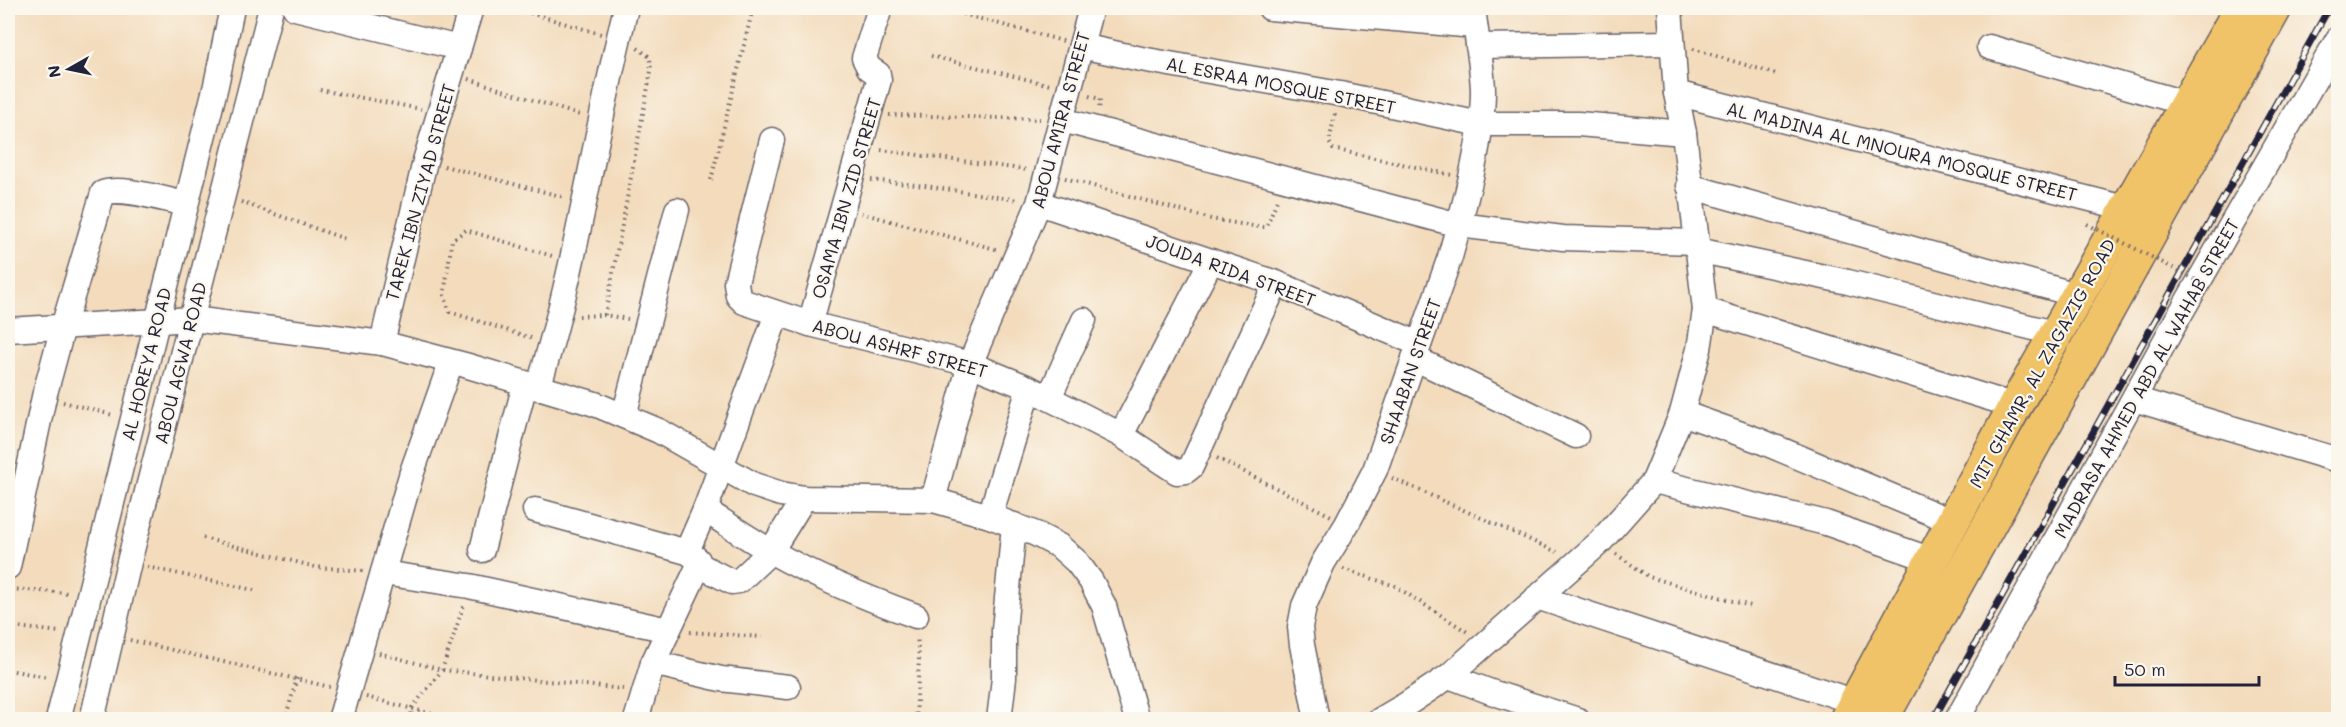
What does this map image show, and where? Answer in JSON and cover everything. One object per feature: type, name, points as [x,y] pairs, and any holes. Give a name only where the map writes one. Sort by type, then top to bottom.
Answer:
[{"type":"highway","name":"MIT GHAMR, AL ZAGAZIG ROAD","points":[[1861,714],[1932,560],[2015,406],[2080,296],[2241,8]]},
{"type":"highway","name":"MIT GHAMR, AL ZAGAZIG ROAD","points":[[1861,714],[2275,8]]},
{"type":"street","name":"AL HOREYA ROAD","points":[[58,720],[216,85],[232,8]]},
{"type":"street","name":"ABOU AGWA ROAD","points":[[92,720],[129,562],[271,8]]},
{"type":"street","points":[[295,8],[459,48]]},
{"type":"street","name":"TAREK IBN ZIYAD STREET","points":[[382,343],[425,161],[471,8]]},
{"type":"street","points":[[482,550],[532,386],[552,345],[560,316],[626,8]]},
{"type":"street","name":"OSAMA IBN ZID STREET","points":[[810,324],[879,77],[867,65],[864,55],[880,8]]},
{"type":"street","name":"ABOU AMIRA STREET","points":[[933,500],[970,364],[1039,203],[1049,173],[1091,8]]},
{"type":"street","points":[[1270,8],[1671,43]]},
{"type":"street","points":[[1380,720],[1449,676],[1600,542],[1654,481],[1682,413],[1699,349],[1705,310],[1684,133],[1676,93],[1670,8]]},
{"type":"street","name":"SHAABAN STREET","points":[[1317,720],[1302,645],[1300,627],[1304,606],[1323,563],[1347,524],[1375,470],[1459,225],[1480,123],[1483,90],[1476,26]]},
{"type":"street","name":"MADRASA AHMED ABD AL WAHAB STREET","points":[[1957,720],[2134,399],[2338,39]]},
{"type":"street","name":"AL ESRAA MOSQUE STREET","points":[[1081,46],[1141,59],[1340,94],[1480,123],[1578,124],[1684,133]]},
{"type":"street","points":[[1989,47],[2188,104]]},
{"type":"street","name":"AL MADINA AL MNOURA MOSQUE STREET","points":[[1676,93],[2129,209]]},
{"type":"street","points":[[1062,120],[1459,225],[1563,238],[1697,246],[2058,334]]},
{"type":"street","name":"ABOU ASHRF STREET","points":[[772,140],[736,283],[738,296],[744,302],[810,324],[970,364],[1039,393],[1121,435],[1177,472],[1191,468],[1198,448],[1276,283]]},
{"type":"street","points":[[1689,186],[2080,296]]},
{"type":"street","points":[[8,567],[44,397],[103,193],[110,190],[186,204]]},
{"type":"street","name":"JOUDA RIDA STREET","points":[[1039,203],[1276,283],[1417,351],[1575,435]]},
{"type":"street","points":[[624,416],[677,210]]},
{"type":"street","points":[[1121,435],[1210,261]]},
{"type":"street","points":[[1705,310],[2015,406]]},
{"type":"street","points":[[636,720],[654,663],[693,559],[705,510],[777,314]]},
{"type":"street","points":[[8,330],[192,319],[382,343],[595,404],[659,431],[754,485],[782,494],[804,498],[933,500],[990,516],[1036,534],[1059,546],[1077,562],[1104,606],[1137,720]]},
{"type":"street","points":[[990,516],[1039,393],[1084,320]]},
{"type":"street","points":[[340,720],[412,472],[451,362]]},
{"type":"street","points":[[2134,399],[2338,460]]},
{"type":"street","points":[[1682,413],[1758,441],[1953,522]]},
{"type":"street","points":[[1654,481],[1826,523],[1932,560]]},
{"type":"street","points":[[535,510],[693,559],[736,582],[771,551],[804,498]]},
{"type":"street","points":[[705,510],[771,551],[842,587],[916,616]]},
{"type":"street","points":[[999,720],[1004,678],[1004,630],[1014,525]]},
{"type":"street","points":[[383,573],[470,586],[668,630]]},
{"type":"street","points":[[1537,597],[1861,714]]},
{"type":"street","points":[[654,663],[721,679],[788,687]]},
{"type":"street","points":[[1449,676],[1578,720]]},
{"type":"path","points":[[513,8],[618,40],[643,51],[650,57],[651,71],[605,315],[560,316]]},
{"type":"path","points":[[711,180],[753,8]]},
{"type":"path","points":[[940,8],[1081,46]]},
{"type":"path","points":[[1671,43],[1776,74]]},
{"type":"path","points":[[931,56],[1070,90]]},
{"type":"path","points":[[452,73],[600,122]]},
{"type":"path","points":[[320,90],[440,112]]},
{"type":"path","points":[[1340,94],[1330,132],[1329,142],[1333,149],[1470,179]]},
{"type":"path","points":[[869,114],[1062,120]]},
{"type":"path","points":[[860,147],[1049,173],[1211,219],[1259,227],[1266,227],[1286,179]]},
{"type":"path","points":[[425,161],[585,203]]},
{"type":"path","points":[[851,178],[925,186],[1039,203]]},
{"type":"path","points":[[223,196],[348,240]]},
{"type":"path","points":[[842,208],[1017,256]]},
{"type":"path","points":[[2086,224],[2211,287]]},
{"type":"path","points":[[552,345],[450,312],[444,295],[452,240],[466,230],[572,262]]},
{"type":"path","points":[[44,397],[132,419]]},
{"type":"path","points":[[1198,448],[1347,524]]},
{"type":"path","points":[[1375,470],[1577,561]]},
{"type":"path","points":[[203,538],[316,567],[383,573]]},
{"type":"path","points":[[1600,542],[1649,577],[1754,607]]},
{"type":"path","points":[[129,562],[258,591]]},
{"type":"path","points":[[1323,563],[1395,586],[1485,643]]},
{"type":"path","points":[[411,720],[412,708],[442,670],[470,586]]},
{"type":"path","points":[[8,589],[89,595]]},
{"type":"path","points":[[8,626],[80,633]]},
{"type":"path","points":[[668,630],[762,636]]},
{"type":"path","points":[[112,636],[297,678],[285,720]]},
{"type":"path","points":[[361,648],[442,670],[645,691]]},
{"type":"path","points":[[916,720],[919,657]]},
{"type":"path","points":[[412,708],[456,720]]},
{"type":"railway","points":[[1933,720],[2329,8]]}]
